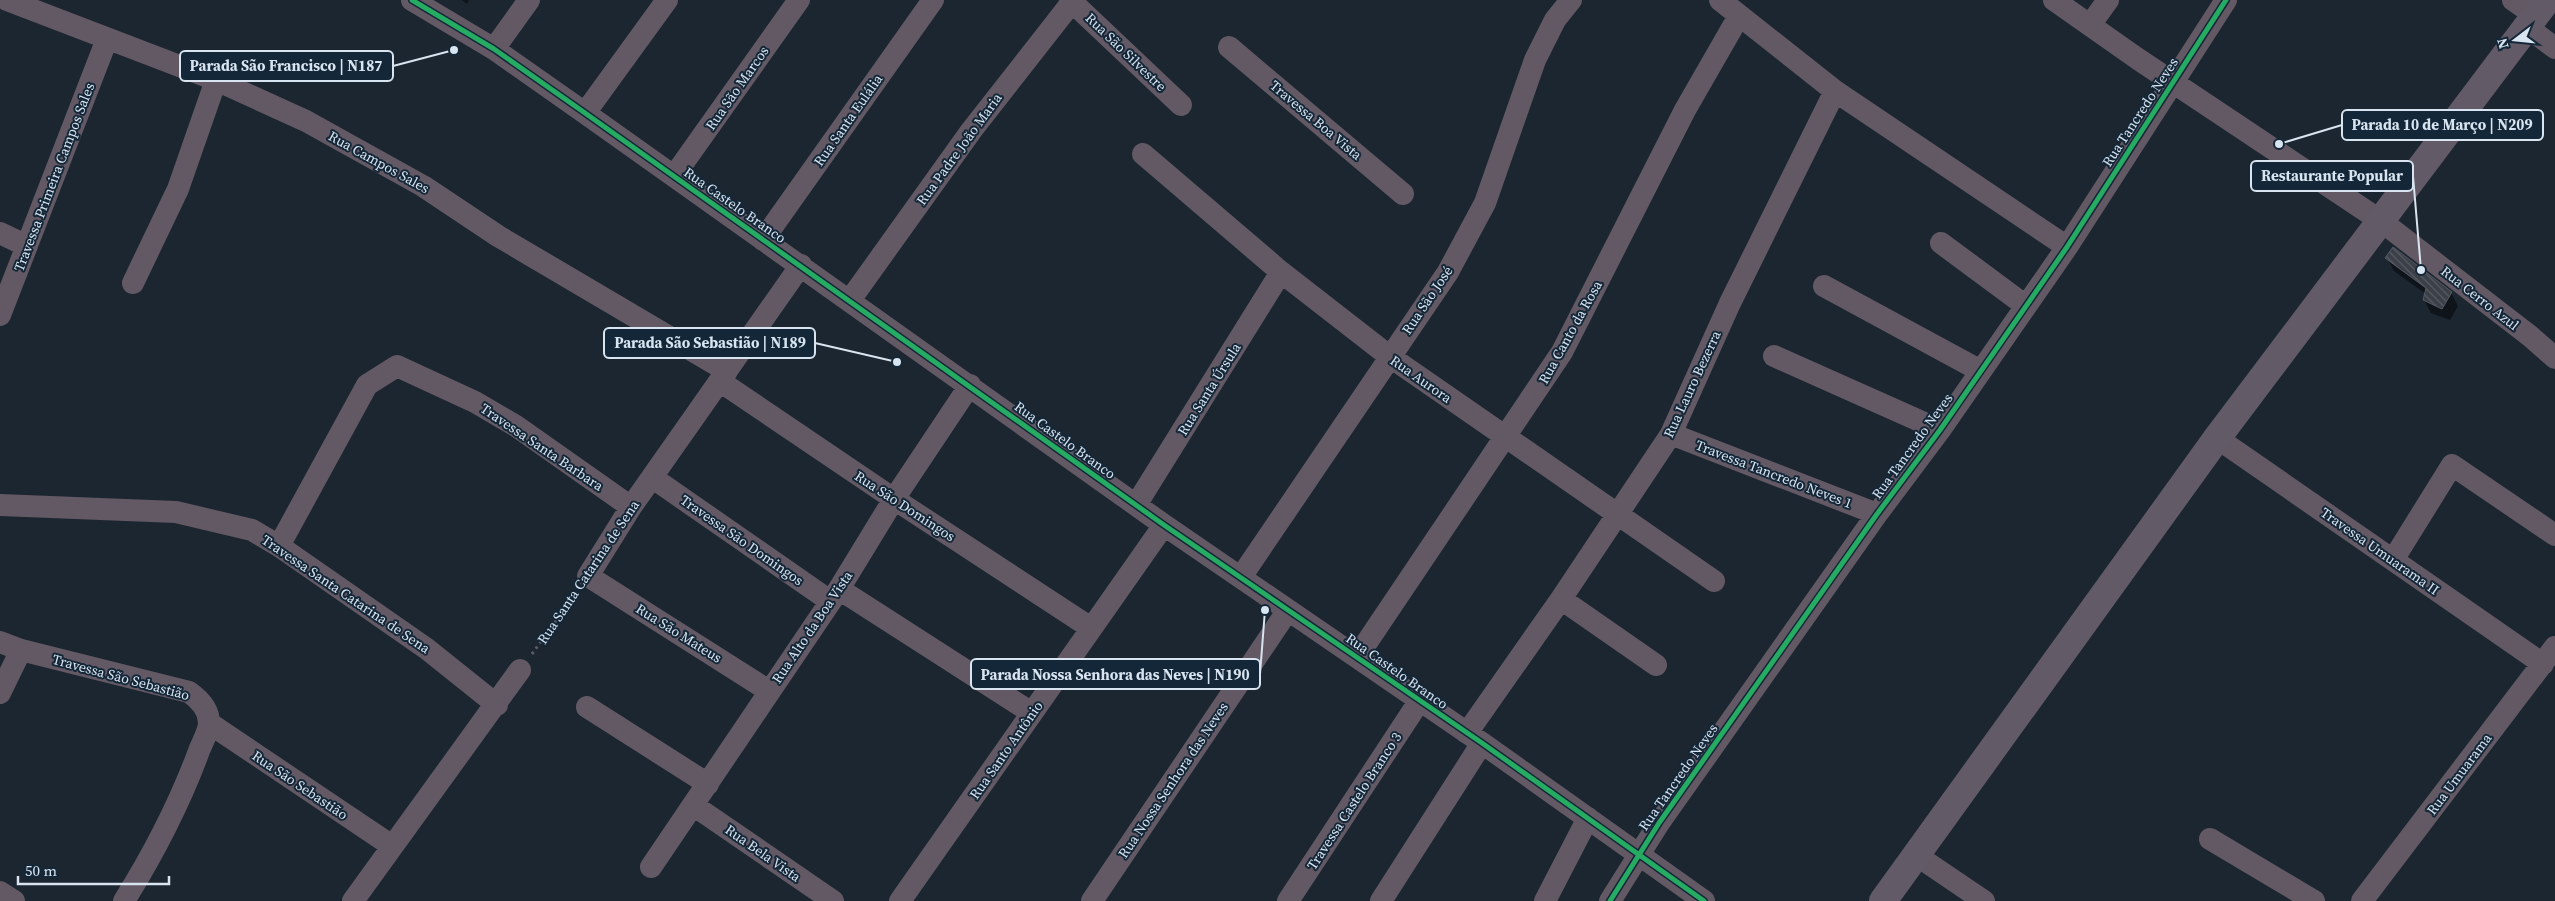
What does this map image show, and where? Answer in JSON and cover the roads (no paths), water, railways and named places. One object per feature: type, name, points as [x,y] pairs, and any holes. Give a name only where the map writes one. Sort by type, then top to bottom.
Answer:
[{"type":"main road","points":[[1883,901],[2217,438],[2537,14]]},
{"type":"street","name":"Rua Campos Sales","points":[[7,0],[216,80],[306,121],[423,186],[498,236],[724,376]]},
{"type":"street","name":"Rua Castelo Branco","points":[[412,0],[494,49],[970,385],[1164,525],[1420,700],[1704,901]]},
{"type":"street","points":[[494,49],[529,0]]},
{"type":"street","points":[[585,113],[666,0]]},
{"type":"street","name":"Rua São Marcos","points":[[674,176],[799,0]]},
{"type":"street","name":"Rua Santa Eulália","points":[[763,240],[933,0]]},
{"type":"street","name":"Rua São José","points":[[1241,577],[1389,356],[1448,272],[1485,203],[1535,60],[1555,20],[1571,0]]},
{"type":"street","points":[[1720,0],[1835,91],[2067,247]]},
{"type":"street","name":"Rua Cerro Azul","points":[[2054,0],[2381,221],[2530,336],[2555,358]]},
{"type":"street","points":[[2090,25],[2108,0]]},
{"type":"street","name":"Rua Tancredo Neves","points":[[1610,901],[1639,854],[1877,514],[1940,430],[1979,370],[2067,247],[2226,0]]},
{"type":"street","points":[[2513,0],[2537,14],[2555,48]]},
{"type":"street","name":"Rua São Silvestre","points":[[1071,1],[1181,105]]},
{"type":"street","name":"Rua Padre João Maria","points":[[850,300],[971,131],[1071,1]]},
{"type":"street","name":"Rua Canto da Rosa","points":[[1357,657],[1506,439],[1562,352],[1685,110],[1739,16]]},
{"type":"street","name":"Travessa Primeira Campos Sales","points":[[0,315],[107,39]]},
{"type":"street","name":"Travessa Boa Vista","points":[[1228,46],[1403,194]]},
{"type":"street","points":[[133,283],[178,189],[216,80]]},
{"type":"street","name":"Rua Lauro Bezerra","points":[[1380,901],[1474,738],[1561,598],[1670,434],[1730,303],[1835,91]]},
{"type":"street","name":"Rua Aurora","points":[[1144,154],[1281,272],[1389,356],[1617,516],[1714,581]]},
{"type":"street","points":[[0,233],[27,246]]},
{"type":"street","points":[[1941,244],[2026,306]]},
{"type":"street","name":"Rua Santa Catarina de Sena","points":[[588,576],[631,507],[801,265]]},
{"type":"street","name":"Rua Santa Úrsula","points":[[1136,505],[1281,272]]},
{"type":"street","points":[[1824,286],[1979,370]]},
{"type":"street","points":[[1774,356],[1940,430]]},
{"type":"street","name":"Travessa Santa Barbara","points":[[279,546],[367,385],[397,366],[475,402],[516,426],[631,507]]},
{"type":"street","name":"Rua São Domingos","points":[[724,376],[894,499],[1091,628]]},
{"type":"street","name":"Rua Alto da Boa Vista","points":[[651,867],[834,595],[894,499],[970,385]]},
{"type":"street","name":"Travessa Tancredo Neves 1","points":[[1670,434],[1877,514]]},
{"type":"street","name":"Travessa Umuarama II","points":[[2217,438],[2393,560],[2549,656]]},
{"type":"street","points":[[2393,560],[2452,465],[2555,535]]},
{"type":"street","name":"Travessa São Domingos","points":[[653,478],[834,595],[1032,713]]},
{"type":"street","name":"Travessa Santa Catarina de Sena","points":[[0,505],[176,512],[252,530],[279,546],[427,648],[497,705]]},
{"type":"street","name":"Rua Santo Antônio","points":[[900,901],[1164,525]]},
{"type":"street","name":"Rua São Mateus","points":[[588,576],[769,691]]},
{"type":"street","points":[[1561,598],[1656,665]]},
{"type":"street","name":"Rua Nossa Senhora das Neves","points":[[1092,901],[1288,610]]},
{"type":"street","points":[[0,693],[10,646]]},
{"type":"street","name":"Travessa São Sebastião","points":[[10,646],[189,692],[205,708],[209,723]]},
{"type":"street","name":"Rua Umuarama","points":[[2362,901],[2549,656]]},
{"type":"street","points":[[353,901],[497,705],[520,670]]},
{"type":"street","name":"Travessa Castelo Branco 3","points":[[1288,901],[1420,700]]},
{"type":"street","points":[[587,707],[708,784]]},
{"type":"street","points":[[124,901],[158,846],[186,786],[209,723]]},
{"type":"street","name":"Rua São Sebastião","points":[[209,723],[392,846]]},
{"type":"street","name":"Rua Bela Vista","points":[[693,804],[833,901]]},
{"type":"street","points":[[1545,901],[1588,818]]},
{"type":"street","points":[[2210,839],[2314,901]]},
{"type":"street","points":[[1916,855],[1984,901]]},
{"type":"street","points":[[0,892],[14,901]]},
{"type":"place","name":"Parada São Francisco | N187","points":[[454,50]]},
{"type":"place","name":"Parada 10 de Março | N209","points":[[2279,144]]},
{"type":"place","name":"Restaurante Popular","points":[[2421,270]]},
{"type":"place","name":"Parada São Sebastião | N189","points":[[897,362]]},
{"type":"place","name":"Parada Nossa Senhora das Neves | N190","points":[[1265,610]]}]
